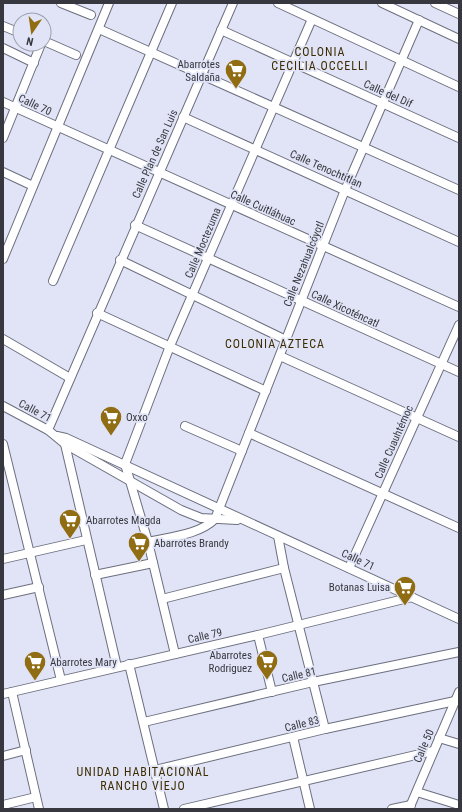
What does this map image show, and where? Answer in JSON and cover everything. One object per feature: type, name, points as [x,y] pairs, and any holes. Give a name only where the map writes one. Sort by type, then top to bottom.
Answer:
[{"type":"street","points":[[61,3],[76,6],[91,15]]},
{"type":"street","points":[[3,258],[110,3]]},
{"type":"street","points":[[53,280],[172,3]]},
{"type":"street","name":"Calle Plan de San Luis","points":[[48,430],[135,225],[233,3]]},
{"type":"street","points":[[278,3],[459,87]]},
{"type":"street","points":[[382,3],[459,39]]},
{"type":"street","points":[[435,3],[459,14]]},
{"type":"street","name":"Calle Moctezuma","points":[[124,464],[170,346],[254,149],[312,19]]},
{"type":"street","name":"Calle Nezahualcóyotl","points":[[215,519],[345,190],[419,20]]},
{"type":"street","points":[[99,29],[459,190]]},
{"type":"street","name":"Calle del Dif","points":[[221,30],[459,138]]},
{"type":"street","points":[[52,45],[76,55]]},
{"type":"street","points":[[3,48],[34,63]]},
{"type":"street","points":[[3,138],[38,52]]},
{"type":"street","name":"Calle 70","points":[[3,102],[58,127]]},
{"type":"street","name":"Calle Tenochtitlan","points":[[183,118],[459,242]]},
{"type":"street","name":"Calle Cuitláhuac","points":[[58,127],[459,307]]},
{"type":"street","points":[[3,172],[32,186]]},
{"type":"street","name":"Calle Xicoténcatl","points":[[135,225],[459,372]]},
{"type":"street","points":[[120,260],[286,340]]},
{"type":"street","points":[[97,313],[266,391]]},
{"type":"street","name":"Calle Cuauhtémoc","points":[[349,568],[459,325]]},
{"type":"street","points":[[3,339],[70,378]]},
{"type":"street","points":[[280,356],[459,437]]},
{"type":"street","name":"Calle 71","points":[[3,406],[48,430],[128,480],[190,515],[248,522]]},
{"type":"street","points":[[185,426],[242,451]]},
{"type":"street","points":[[249,433],[459,528]]},
{"type":"street","points":[[65,441],[86,540],[117,667]]},
{"type":"street","name":"Calle 71","points":[[65,441],[124,464],[459,619]]},
{"type":"street","points":[[3,444],[61,680]]},
{"type":"street","points":[[124,464],[148,542],[175,654]]},
{"type":"street","points":[[148,542],[197,530],[210,524],[215,519]]},
{"type":"street","points":[[278,536],[284,568],[300,625],[325,729]]},
{"type":"street","points":[[3,559],[86,540]]},
{"type":"street","points":[[95,575],[153,563]]},
{"type":"street","points":[[162,599],[284,568]]},
{"type":"street","points":[[3,595],[39,587]]},
{"type":"street","name":"Calle 79","points":[[3,694],[129,664],[258,636],[412,597]]},
{"type":"street","points":[[258,636],[272,692]]},
{"type":"street","name":"Calle 81","points":[[144,722],[313,682],[459,652]]},
{"type":"street","points":[[129,664],[164,809]]},
{"type":"street","points":[[12,692],[39,809]]},
{"type":"street","name":"Calle 50","points":[[410,807],[459,692]]},
{"type":"street","name":"Calle 83","points":[[155,770],[325,729],[455,701]]},
{"type":"street","points":[[293,737],[310,809]]},
{"type":"street","points":[[439,738],[459,744]]},
{"type":"street","points":[[3,756],[26,750]]},
{"type":"street","points":[[184,809],[433,751]]},
{"type":"street","points":[[417,792],[459,806]]},
{"type":"street","points":[[3,805],[36,797]]},
{"type":"street","points":[[392,809],[410,807]]},
{"type":"place","name":"Abarrotes Saldaña","points":[[236,90]]},
{"type":"place","name":"Oxxo","points":[[111,436]]},
{"type":"place","name":"Abarrotes Magda","points":[[70,540]]},
{"type":"place","name":"Abarrotes Brandy","points":[[139,562]]},
{"type":"place","name":"Botanas Luisa","points":[[405,606]]},
{"type":"place","name":"Abarrotes Rodriguez","points":[[267,680]]},
{"type":"place","name":"Abarrotes Mary","points":[[35,682]]},
{"type":"district","name":"COLONIA CECILIA OCCELLI","points":[[320,59]]},
{"type":"district","name":"COLONIA AZTECA","points":[[275,344]]},
{"type":"district","name":"UNIDAD HABITACIONAL RANCHO VIEJO","points":[[143,779]]}]
